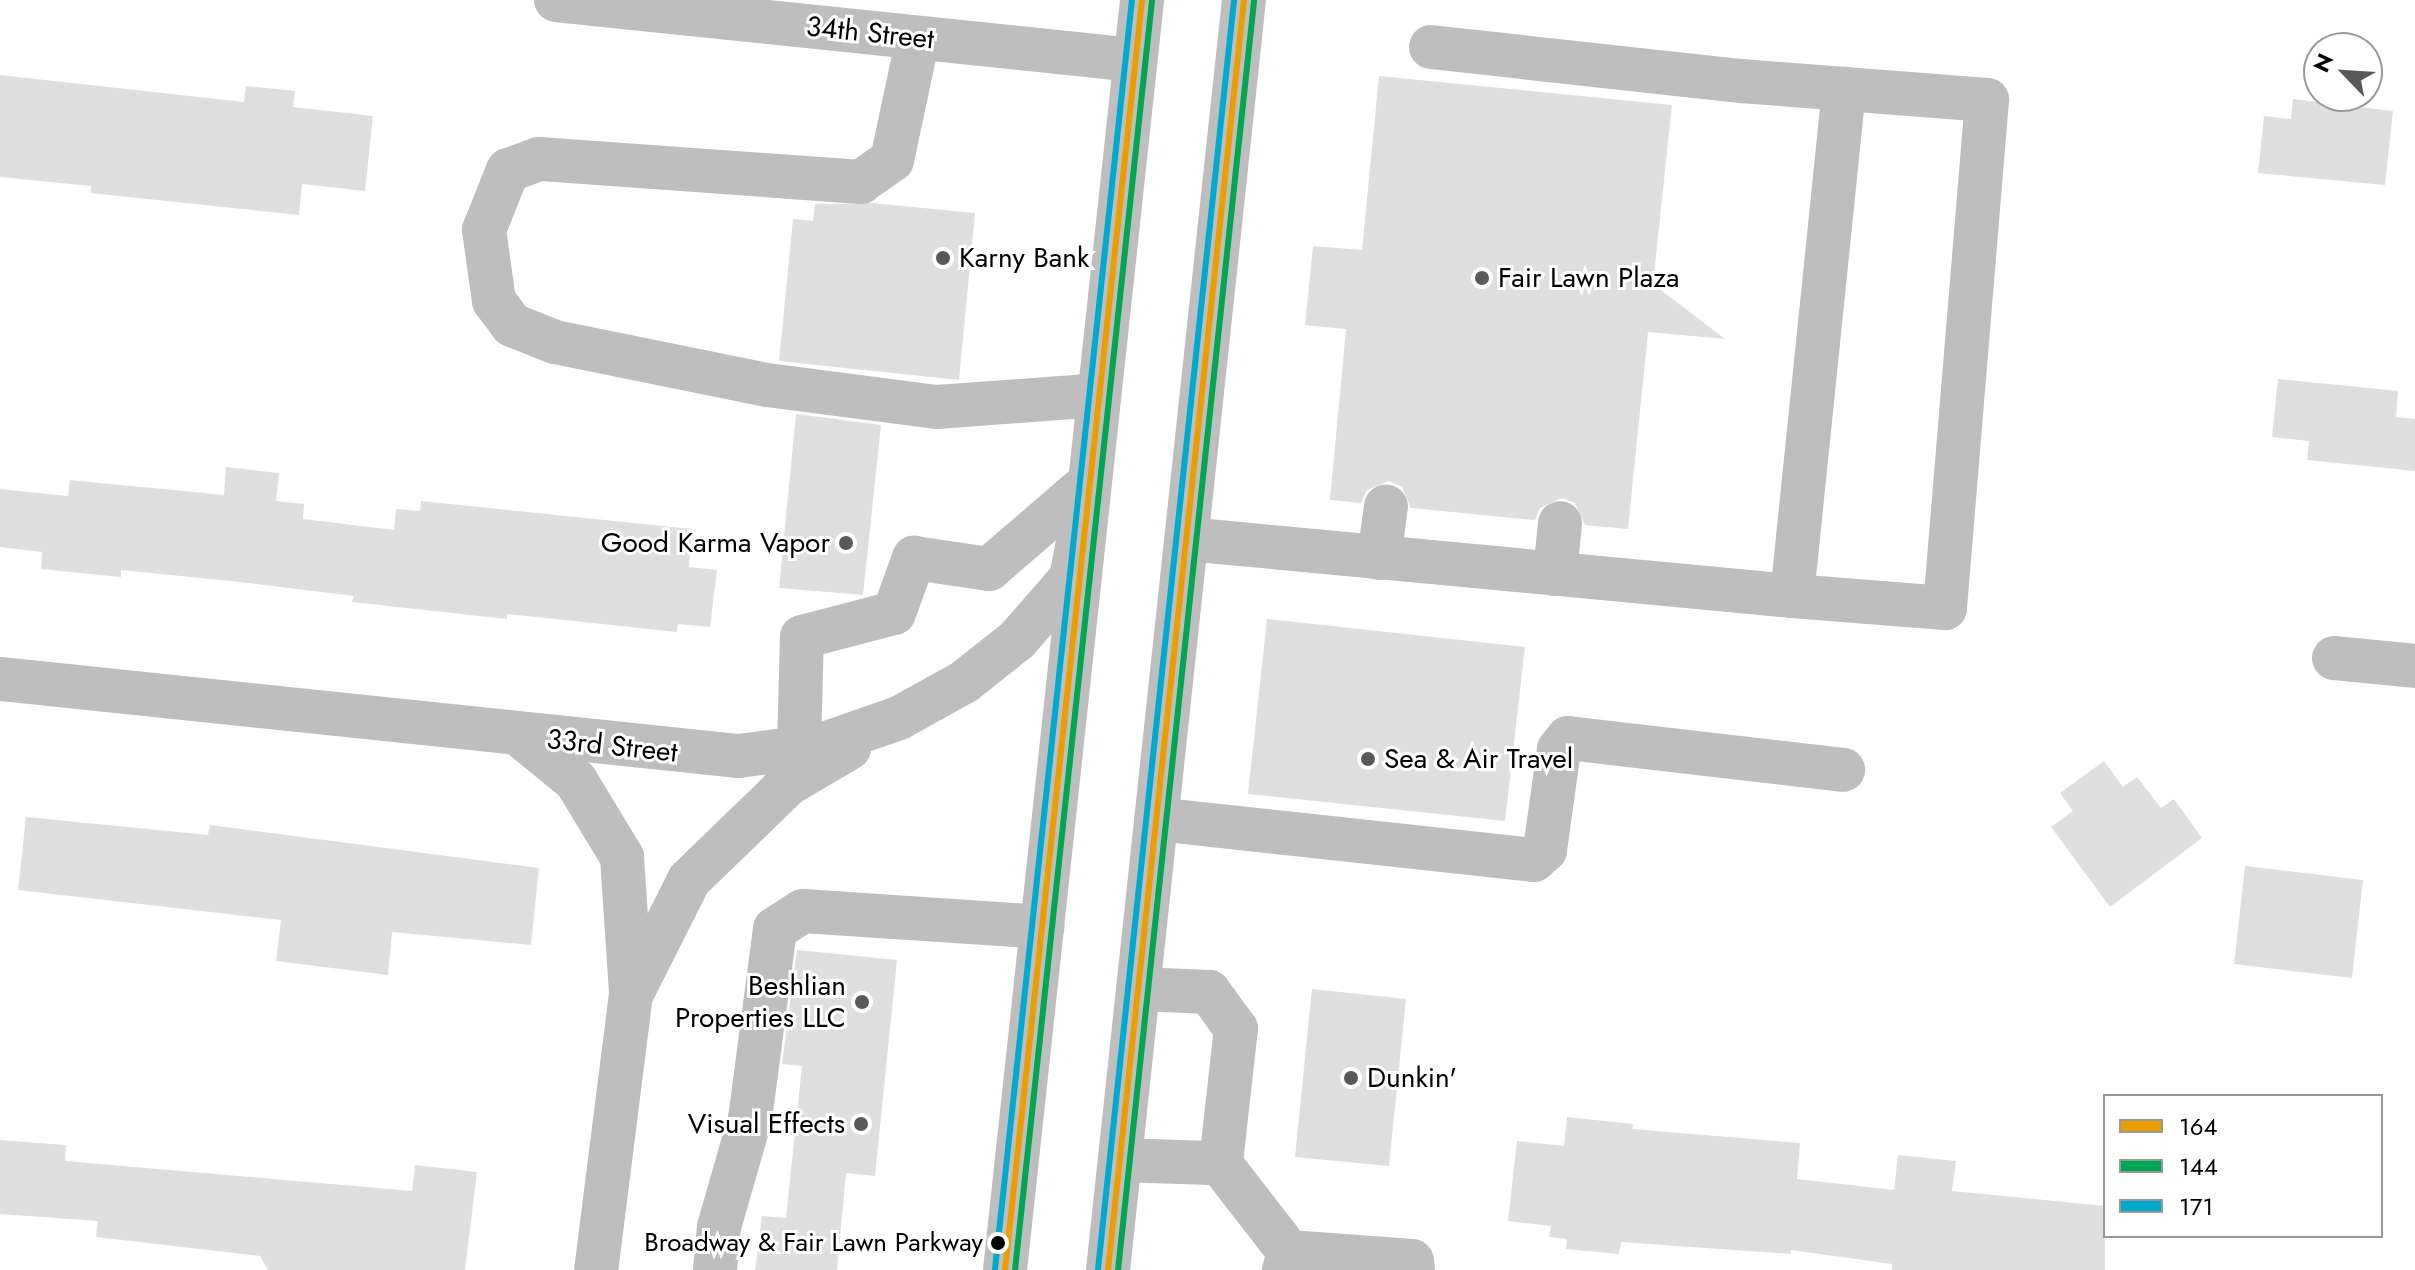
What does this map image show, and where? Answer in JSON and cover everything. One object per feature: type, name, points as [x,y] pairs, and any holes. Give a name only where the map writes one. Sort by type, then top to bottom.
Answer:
[{"type":"street","name":"34th Street","points":[[556,0],[910,25],[1135,60]]},
{"type":"street","points":[[1005,1270],[1142,0]]},
{"type":"street","points":[[1108,1270],[1244,0]]},
{"type":"street","points":[[910,25],[892,160],[861,182],[539,159],[508,170],[484,230],[494,301],[512,325],[555,342],[767,385],[937,407],[1099,395]]},
{"type":"street","points":[[1187,539],[1945,608],[1987,100],[1844,89],[1431,47]]},
{"type":"street","points":[[1792,596],[1844,89]]},
{"type":"street","points":[[799,748],[802,637],[894,613],[914,558],[989,569],[1090,482]]},
{"type":"street","name":"33rd Street","points":[[0,679],[522,737],[739,756],[799,748],[899,718],[964,682],[1017,640],[1071,578],[1090,482]]},
{"type":"street","points":[[1379,558],[1386,506]]},
{"type":"street","points":[[1555,574],[1560,523]]},
{"type":"street","points":[[2334,658],[2415,666]]},
{"type":"street","points":[[631,994],[689,880],[788,784],[899,718]]},
{"type":"street","points":[[522,737],[576,781],[622,857],[631,994],[596,1270]]},
{"type":"street","points":[[1156,819],[1534,860],[1545,850],[1559,749],[1568,738],[1843,770]]},
{"type":"street","points":[[715,1270],[719,1227],[750,1119],[775,929],[803,911],[1042,927]]},
{"type":"street","points":[[1121,1160],[1210,1163],[1222,1153],[1236,1029],[1209,992],[1138,989]]},
{"type":"street","points":[[1216,1158],[1286,1261],[1412,1261],[1413,1270]]},
{"type":"building","points":[[0,75],[244,102],[246,86],[295,91],[293,107],[373,116],[365,191],[302,184],[299,215],[91,193],[91,186],[0,177]]},
{"type":"building","name":"Fair Lawn Plaza","points":[[1379,76],[1672,105],[1653,284],[1725,339],[1648,332],[1628,529],[1585,525],[1575,503],[1562,498],[1540,508],[1535,520],[1411,508],[1402,487],[1389,481],[1367,490],[1361,503],[1330,500],[1346,329],[1305,325],[1313,246],[1362,250]]},
{"type":"building","points":[[2293,99],[2303,100],[2303,112],[2393,111],[2385,185],[2258,173],[2264,116],[2291,119]]},
{"type":"building","points":[[872,203],[975,213],[959,380],[779,361],[793,219],[813,221],[815,204]]},
{"type":"building","points":[[2278,379],[2398,391],[2396,417],[2415,419],[2415,471],[2307,460],[2309,441],[2272,437]]},
{"type":"building","points":[[796,414],[881,425],[863,595],[779,588]]},
{"type":"building","points":[[226,467],[279,473],[276,501],[304,504],[303,519],[394,530],[396,509],[420,511],[421,501],[692,529],[689,567],[717,570],[710,627],[678,624],[677,632],[507,614],[507,619],[352,602],[354,596],[240,582],[121,570],[121,577],[41,569],[42,552],[0,547],[0,489],[68,496],[70,480],[224,495]]},
{"type":"building","points":[[1267,619],[1525,647],[1505,821],[1248,794]]},
{"type":"building","points":[[2104,761],[2123,787],[2137,777],[2161,808],[2174,799],[2202,838],[2110,907],[2051,827],[2073,811],[2060,793]]},
{"type":"building","points":[[26,817],[208,835],[210,825],[539,868],[531,945],[392,932],[388,975],[276,961],[281,920],[18,890]]},
{"type":"building","points":[[2245,866],[2363,880],[2352,978],[2234,964]]},
{"type":"building","points":[[797,950],[897,960],[875,1176],[846,1173],[837,1270],[755,1270],[762,1216],[786,1218],[802,1066],[782,1064]]},
{"type":"building","name":"Dunkin'","points":[[1312,989],[1406,999],[1389,1166],[1295,1157]]},
{"type":"building","points":[[1567,1117],[1633,1124],[1632,1129],[1800,1143],[1797,1179],[1894,1190],[1898,1155],[1956,1161],[1952,1191],[2103,1206],[2105,1270],[1892,1270],[1892,1264],[1791,1250],[1791,1254],[1621,1242],[1619,1254],[1566,1249],[1567,1239],[1549,1237],[1551,1226],[1508,1221],[1517,1141],[1564,1146]]},
{"type":"building","points":[[0,1140],[66,1145],[65,1161],[412,1191],[415,1165],[477,1172],[465,1270],[268,1270],[260,1256],[96,1237],[98,1221],[0,1214]]},
{"type":"transit line","name":"171","points":[[995,1269],[1132,0]]},
{"type":"transit line","name":"164","points":[[1005,1270],[1142,0]]},
{"type":"transit line","name":"171","points":[[1098,1269],[1234,0]]},
{"type":"transit line","name":"164","points":[[1108,1270],[1244,0]]},
{"type":"transit line","name":"144","points":[[1015,1270],[1152,1]]},
{"type":"transit line","name":"144","points":[[1118,1270],[1254,1]]},
{"type":"place","name":"Karny Bank","points":[[943,258]]},
{"type":"place","name":"Fair Lawn Plaza","points":[[1482,278]]},
{"type":"place","name":"Good Karma Vapor","points":[[846,543]]},
{"type":"place","name":"Sea & Air Travel","points":[[1368,759]]},
{"type":"place","name":"Beshlian Properties LLC","points":[[862,1002]]},
{"type":"place","name":"Dunkin'","points":[[1351,1078]]},
{"type":"place","name":"Visual Effects","points":[[861,1124]]},
{"type":"place","name":"Broadway & Fair Lawn Parkway","points":[[998,1243]]}]
